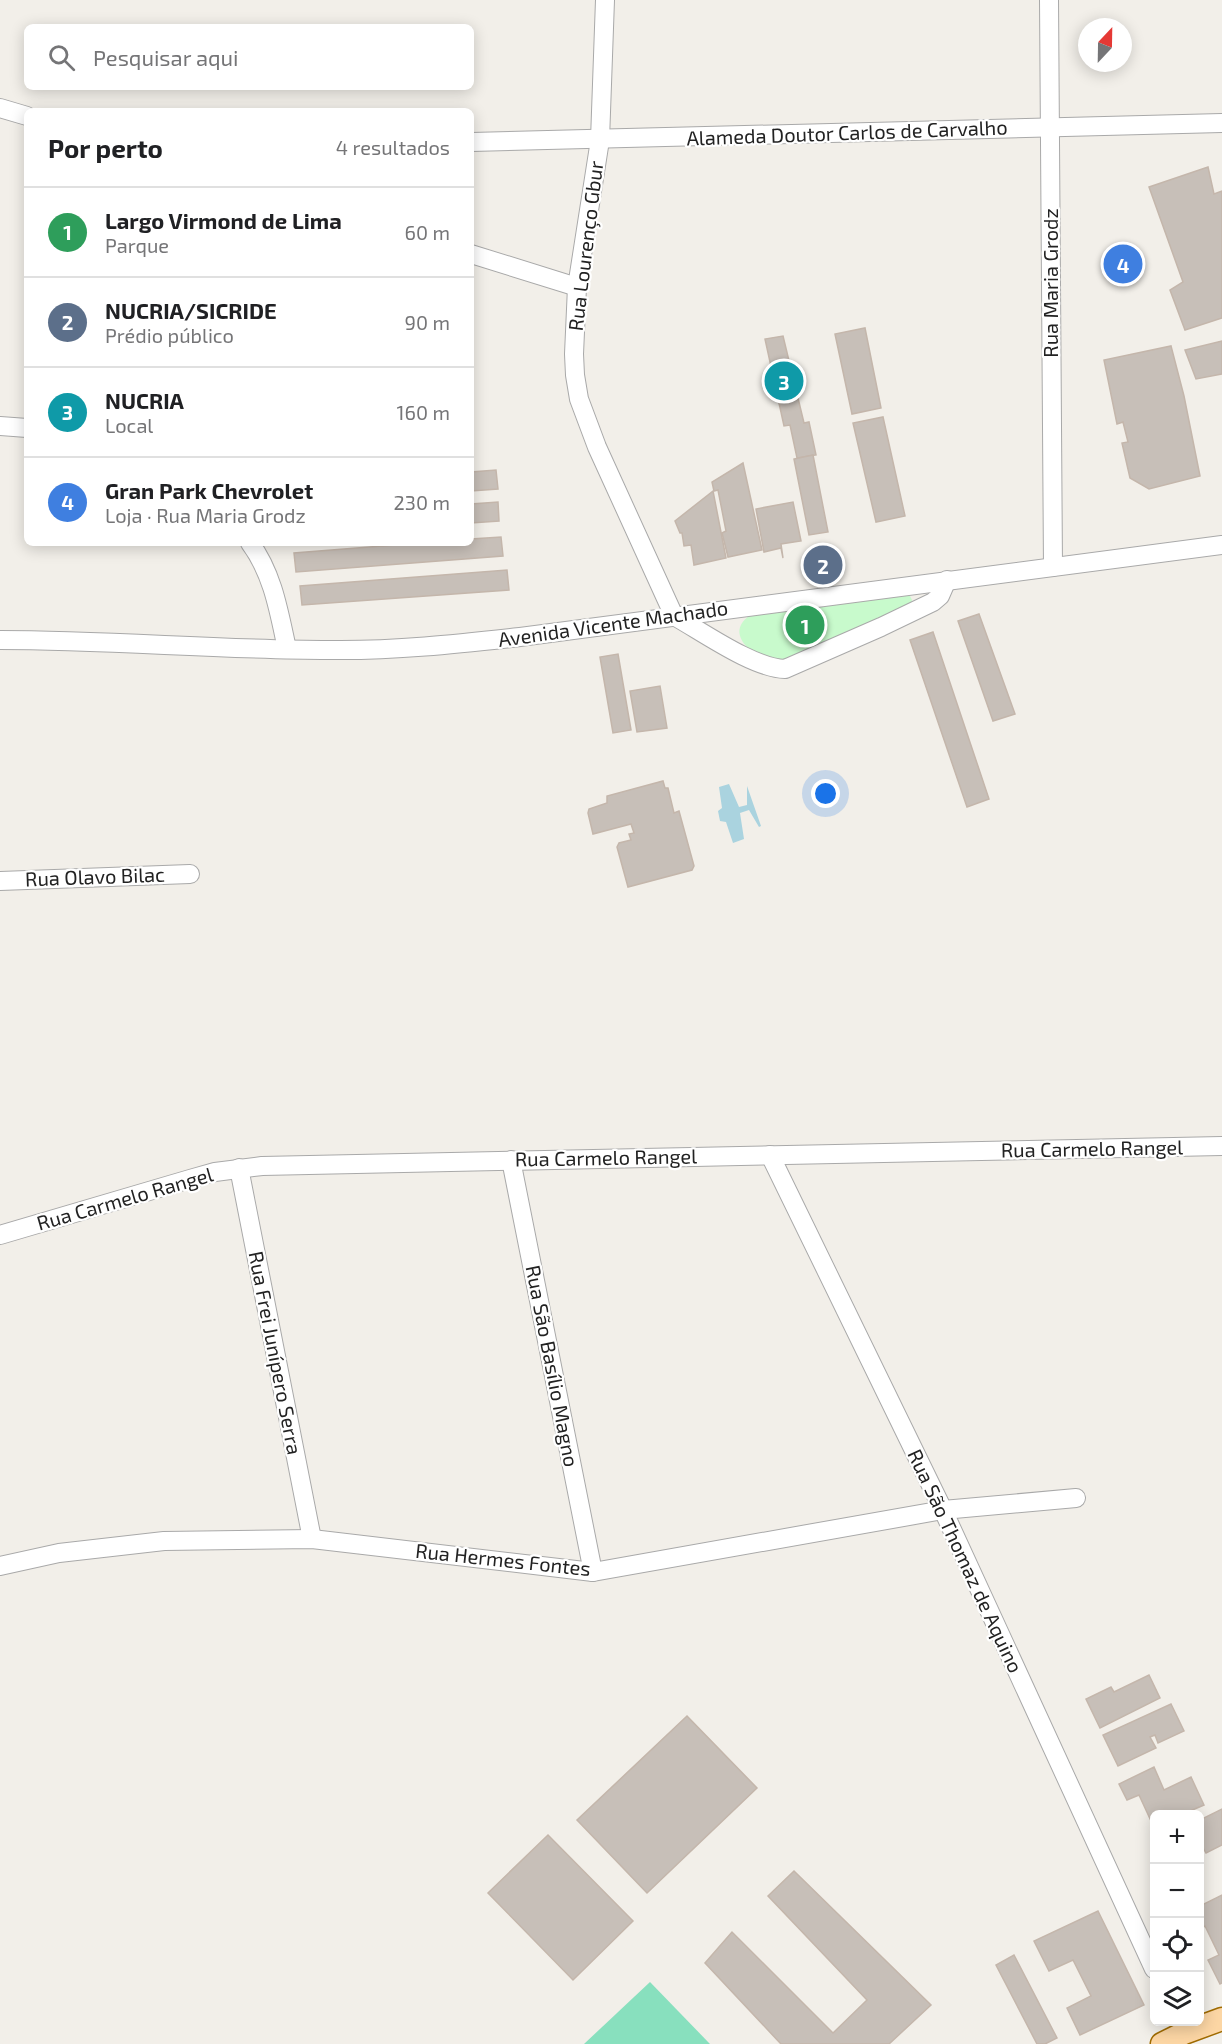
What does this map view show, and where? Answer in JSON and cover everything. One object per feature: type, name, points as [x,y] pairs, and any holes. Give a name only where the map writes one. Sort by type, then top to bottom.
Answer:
[{"type":"main road","points":[[1162,2044],[1181,2027],[1222,2019]]},
{"type":"street","name":"Rua Lourenço Gbur","points":[[605,0],[600,140],[577,287],[574,354],[579,399],[597,447],[674,616]]},
{"type":"street","name":"Rua Maria Grodz","points":[[1049,0],[1053,567]]},
{"type":"street","points":[[0,108],[24,115]]},
{"type":"street","name":"Alameda Doutor Carlos de Carvalho","points":[[474,142],[1222,123]]},
{"type":"street","points":[[474,255],[577,287]]},
{"type":"street","points":[[0,426],[24,428]]},
{"type":"street","name":"Avenida Vicente Machado","points":[[0,640],[374,650],[471,643],[1222,545]]},
{"type":"street","points":[[252,546],[267,571],[287,649]]},
{"type":"street","points":[[674,616],[756,663],[775,669],[785,669],[933,602],[944,590],[947,580]]},
{"type":"street","name":"Rua Olavo Bilac","points":[[0,880],[190,874]]},
{"type":"street","name":"Rua Carmelo Rangel","points":[[0,1234],[190,1179],[239,1168],[511,1160],[1222,1146]]},
{"type":"street","name":"Rua São Thomaz de Aquino","points":[[770,1155],[943,1510],[1150,1958]]},
{"type":"street","name":"Rua São Basílio Magno","points":[[511,1160],[593,1572]]},
{"type":"street","name":"Rua Frei Junípero Serra","points":[[239,1168],[312,1539]]},
{"type":"street","name":"Rua Hermes Fontes","points":[[0,1566],[59,1553],[164,1541],[312,1539],[593,1572],[943,1510],[1076,1498]]},
{"type":"green space","points":[[904,594],[910,596],[911,605],[785,663],[768,660],[752,652],[746,647],[740,635],[740,628],[749,616]]},
{"type":"green space","points":[[650,1982],[710,2044],[584,2044]]},
{"type":"water","points":[[729,784],[739,807],[747,805],[747,786],[761,826],[759,827],[749,810],[740,813],[744,839],[733,843],[726,822],[720,821],[718,811],[722,808],[719,787]]},
{"type":"building","points":[[1208,167],[1214,194],[1222,191],[1222,318],[1185,330],[1170,290],[1183,282],[1149,187]]},
{"type":"building","points":[[865,328],[881,408],[852,414],[835,334]]},
{"type":"building","points":[[783,336],[804,423],[809,422],[816,455],[797,458],[790,425],[784,426],[765,339]]},
{"type":"building","points":[[1222,341],[1222,374],[1196,379],[1185,350]]},
{"type":"building","points":[[1171,346],[1184,396],[1200,476],[1149,489],[1130,478],[1122,443],[1128,442],[1123,422],[1117,424],[1104,360]]},
{"type":"building","points":[[883,417],[905,516],[876,522],[853,423]]},
{"type":"building","points":[[813,455],[828,532],[809,535],[794,459]]},
{"type":"building","points":[[743,463],[762,550],[728,557],[722,533],[726,531],[718,490],[714,491],[712,482]]},
{"type":"building","points":[[496,470],[498,489],[474,491],[474,472]]},
{"type":"building","points":[[713,491],[726,558],[694,565],[691,545],[684,546],[682,533],[675,521]]},
{"type":"building","points":[[498,502],[499,521],[474,523],[474,504]]},
{"type":"building","points":[[793,502],[801,541],[781,544],[783,558],[781,548],[764,552],[756,509]]},
{"type":"building","points":[[501,537],[503,556],[296,572],[294,553],[382,546],[474,546],[474,539]]},
{"type":"building","points":[[507,570],[509,590],[302,605],[300,586]]},
{"type":"building","points":[[979,614],[1015,714],[993,721],[958,621]]},
{"type":"building","points":[[933,632],[989,799],[967,807],[910,640]]},
{"type":"building","points":[[618,654],[631,730],[613,733],[600,657]]},
{"type":"building","points":[[660,686],[667,728],[637,732],[630,691]]},
{"type":"building","points":[[663,781],[665,788],[668,788],[674,813],[679,811],[694,866],[692,870],[628,887],[617,847],[619,843],[631,840],[629,834],[634,833],[631,824],[593,834],[589,809],[607,803],[607,796]]},
{"type":"building","points":[[1149,1675],[1160,1698],[1100,1728],[1086,1699],[1111,1687],[1114,1692]]},
{"type":"building","points":[[1171,1704],[1184,1731],[1158,1743],[1155,1735],[1150,1737],[1156,1748],[1118,1766],[1103,1735]]},
{"type":"building","points":[[687,1716],[757,1788],[647,1893],[577,1820]]},
{"type":"building","points":[[1154,1767],[1164,1790],[1191,1777],[1204,1805],[1192,1810],[1150,1810],[1150,1819],[1139,1795],[1127,1800],[1119,1784]]},
{"type":"building","points":[[1222,1809],[1222,1845],[1206,1853],[1204,1850],[1204,1818]]},
{"type":"building","points":[[548,1835],[633,1921],[573,1980],[488,1893]]},
{"type":"building","points":[[794,1871],[931,2005],[889,2044],[781,2044],[705,1963],[732,1932],[833,2033],[867,2000],[768,1896]]},
{"type":"building","points":[[1222,1895],[1222,1983],[1220,1984],[1208,1960],[1219,1955],[1204,1927],[1204,1904]]},
{"type":"building","points":[[1098,1911],[1144,2005],[1080,2035],[1067,2008],[1091,1996],[1073,1960],[1049,1971],[1034,1941]]},
{"type":"building","points":[[1014,1955],[1057,2038],[1045,2044],[1037,2044],[996,1965]]},
{"type":"place","name":"Gran Park Chevrolet","points":[[1123,264]]},
{"type":"place","name":"NUCRIA","points":[[784,381]]},
{"type":"place","name":"NUCRIA/SICRIDE","points":[[823,565]]},
{"type":"place","name":"Largo Virmond de Lima","points":[[805,625]]}]
